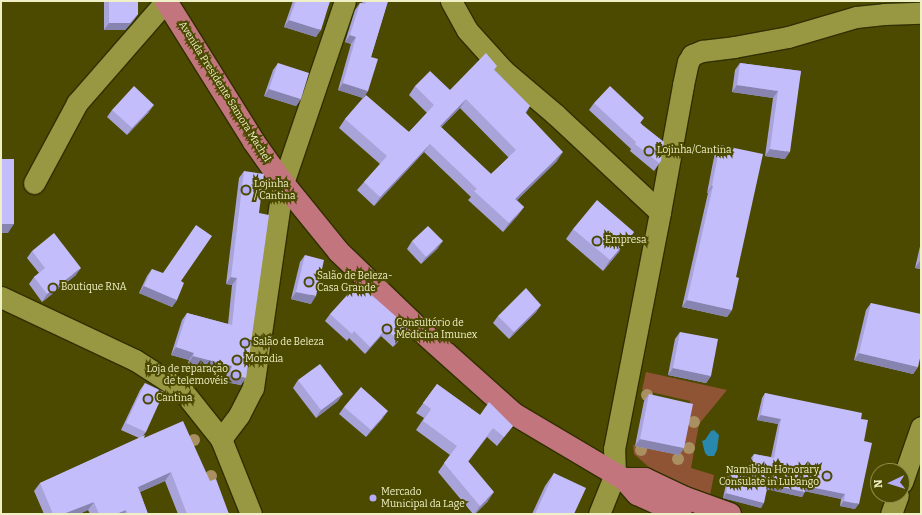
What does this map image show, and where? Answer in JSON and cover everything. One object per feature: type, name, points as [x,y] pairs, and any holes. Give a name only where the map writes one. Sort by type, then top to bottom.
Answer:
[{"type":"main road","name":"Avenida Presidente Samora Machel","points":[[166,1],[254,142],[283,183],[339,252],[420,330],[514,414],[619,476],[637,494],[681,514]]},
{"type":"main road","points":[[619,476],[645,479],[683,497],[730,514]]},
{"type":"street","points":[[34,183],[77,103],[166,1]]},
{"type":"street","points":[[221,439],[239,415],[253,388],[283,183],[345,1]]},
{"type":"street","points":[[451,1],[466,30],[503,70],[556,115],[660,212]]},
{"type":"street","points":[[599,514],[619,476],[614,449],[688,62],[695,53],[788,37],[856,17],[884,14],[921,13]]},
{"type":"street","points":[[1,297],[135,360],[182,390],[221,439],[241,483],[252,514]]},
{"type":"street","points":[[909,463],[921,427]]},
{"type":"street","points":[[891,514],[895,503]]},
{"type":"shaded area","points":[[646,372],[727,390],[699,424],[691,468],[714,475],[710,495],[674,481],[651,469],[634,454],[633,445],[679,455],[690,401],[642,390]]},
{"type":"water","points":[[714,430],[719,435],[717,450],[714,456],[708,456],[705,453],[702,441],[705,440],[711,431]]},
{"type":"building","points":[[109,1],[138,1],[138,14],[130,23],[109,23]]},
{"type":"building","points":[[296,1],[330,1],[321,30],[289,20]]},
{"type":"building","points":[[366,1],[388,1],[371,57],[378,59],[368,91],[343,83],[356,37],[350,35],[360,3],[365,4]]},
{"type":"building","points":[[486,53],[497,66],[494,70],[530,106],[525,112],[563,152],[515,199],[524,207],[509,223],[474,191],[477,189],[430,144],[380,197],[364,182],[387,156],[345,119],[366,95],[409,132],[434,105],[415,86],[430,71],[450,90]],"holes":[[[466,99],[516,150],[491,174],[440,126]]]},
{"type":"building","points":[[278,63],[309,73],[301,99],[269,89]]},
{"type":"building","points":[[740,63],[801,71],[790,152],[770,149],[778,91],[737,85]]},
{"type":"building","points":[[134,86],[154,105],[132,128],[112,110]]},
{"type":"building","points":[[610,86],[644,118],[640,123],[664,142],[661,161],[659,163],[635,144],[636,142],[594,103]]},
{"type":"building","points":[[720,145],[763,154],[736,277],[739,278],[732,310],[687,300],[713,186]]},
{"type":"building","points":[[1,159],[14,159],[14,224],[1,224]]},
{"type":"building","points":[[244,171],[264,174],[259,213],[269,215],[246,378],[230,375],[232,366],[193,356],[194,353],[176,347],[187,313],[232,325],[237,278],[231,277]]},
{"type":"building","name":"Empresa","points":[[597,200],[634,232],[610,260],[573,229]]},
{"type":"building","points":[[196,225],[212,236],[181,281],[184,283],[177,300],[144,286],[152,269],[163,273]]},
{"type":"building","points":[[428,226],[443,241],[426,257],[412,241]]},
{"type":"building","points":[[54,233],[81,268],[47,294],[34,277],[45,268],[32,251]]},
{"type":"building","points":[[305,255],[324,260],[316,296],[296,292]]},
{"type":"building","points":[[358,283],[409,328],[398,340],[386,329],[370,347],[354,331],[352,334],[330,314]]},
{"type":"building","points":[[526,288],[541,305],[514,332],[498,316]]},
{"type":"building","points":[[871,303],[921,314],[921,354],[918,367],[859,353]]},
{"type":"building","points":[[680,332],[718,339],[711,376],[673,368]]},
{"type":"building","points":[[320,364],[343,394],[321,410],[298,380]]},
{"type":"building","points":[[145,383],[164,392],[146,432],[126,423]]},
{"type":"building","points":[[437,384],[480,415],[489,402],[513,426],[504,437],[493,428],[468,461],[494,492],[480,506],[444,463],[457,446],[423,421],[431,409],[423,403]]},
{"type":"building","points":[[361,387],[388,411],[371,430],[344,407]]},
{"type":"building","points":[[765,393],[862,413],[861,419],[868,420],[864,441],[872,443],[859,504],[844,501],[845,494],[806,486],[805,492],[768,484],[764,503],[726,493],[731,470],[750,475],[754,454],[774,458],[781,419],[761,415]]},
{"type":"building","points":[[649,394],[693,404],[684,448],[640,439]]},
{"type":"building","points":[[183,421],[210,481],[216,479],[229,514],[187,514],[171,472],[138,487],[148,514],[128,514],[126,510],[116,514],[99,514],[94,502],[63,514],[53,514],[40,483],[145,435],[144,438]]},
{"type":"building","points":[[554,473],[586,488],[574,514],[535,514]]},
{"type":"place","name":"Lojinha/Cantina","points":[[649,151]]},
{"type":"place","name":"Lojinha / Cantina","points":[[246,190]]},
{"type":"place","name":"Empresa","points":[[597,241]]},
{"type":"place","name":"Salão de Beleza- Casa Grande","points":[[309,282]]},
{"type":"place","name":"Boutique RNA","points":[[53,288]]},
{"type":"place","name":"Consultório de Medicina Imunex","points":[[387,329]]},
{"type":"place","name":"Salão de Beleza","points":[[245,343]]},
{"type":"place","name":"Moradia","points":[[237,360]]},
{"type":"place","name":"Loja de reparação de telemovéis","points":[[236,375]]},
{"type":"place","name":"Cantina","points":[[148,399]]},
{"type":"place","name":"Namibian Honorary Consulate in Lubango","points":[[827,476]]},
{"type":"place","name":"Mercado Municipal da Lage","points":[[373,498]]}]
